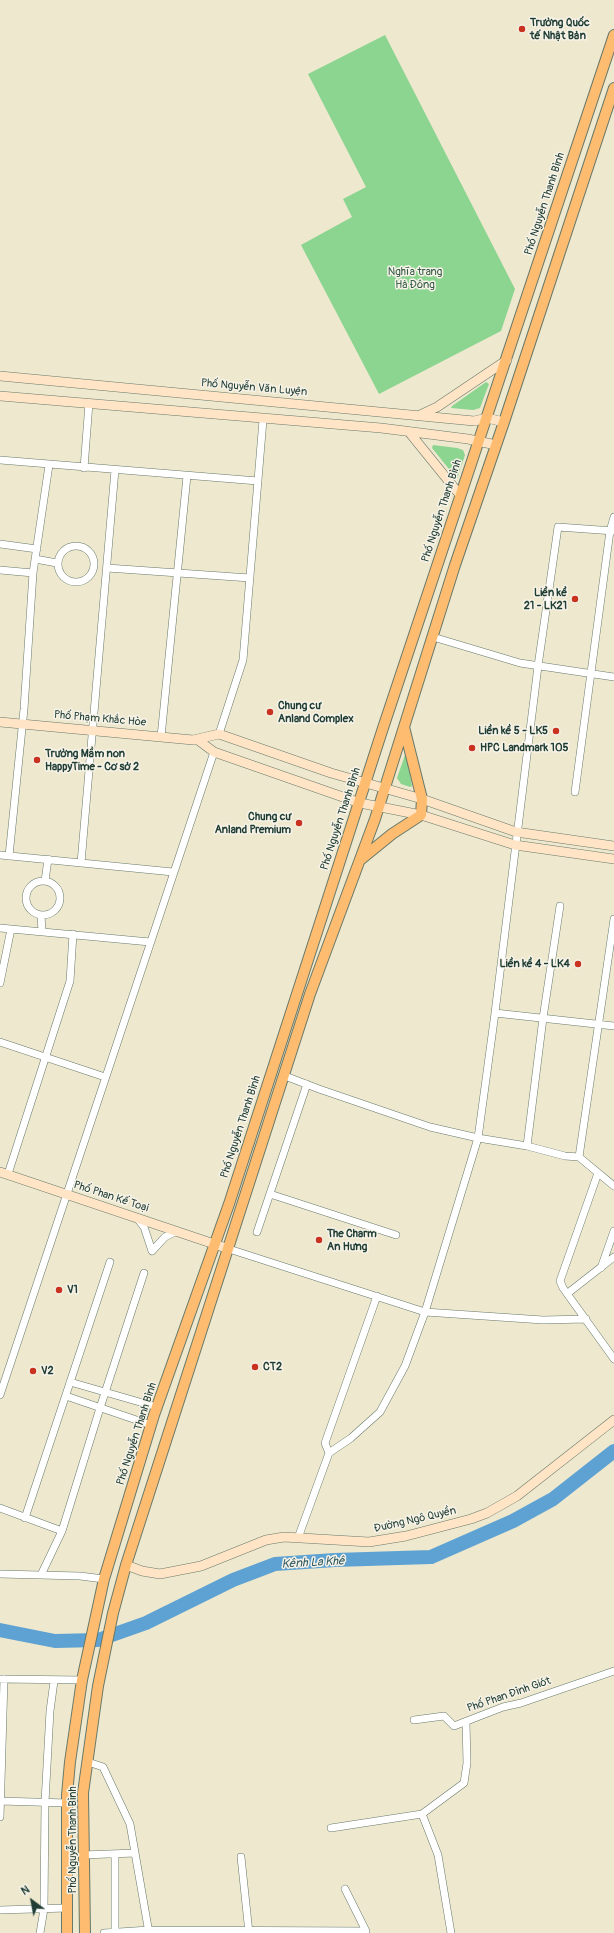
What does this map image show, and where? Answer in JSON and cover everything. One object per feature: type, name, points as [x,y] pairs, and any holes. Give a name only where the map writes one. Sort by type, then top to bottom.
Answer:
[{"type":"main road","name":"Phố Nguyễn Thanh Bình","points":[[67,1933],[67,1803],[70,1762],[82,1680],[104,1579],[151,1425],[234,1190],[318,927],[460,495],[507,360],[614,35]]},
{"type":"main road","points":[[126,1565],[165,1439],[229,1249],[310,994],[378,806],[455,566],[614,88]]},
{"type":"main road","points":[[359,862],[392,834],[421,815],[422,799],[404,727]]},
{"type":"main road","name":"Phố Nguyễn Thanh Bình","points":[[85,1933],[83,1793],[100,1676],[113,1613],[126,1565]]},
{"type":"street","points":[[420,415],[437,407],[507,360]]},
{"type":"street","name":"Phố Nguyễn Văn Luyện","points":[[0,376],[474,421],[487,418],[504,422]]},
{"type":"street","points":[[0,396],[410,432],[478,441],[496,445]]},
{"type":"street","points":[[84,468],[89,403]]},
{"type":"street","points":[[0,1395],[104,1077],[214,752],[243,660],[263,420]]},
{"type":"street","points":[[410,432],[460,495]]},
{"type":"street","points":[[0,460],[258,481]]},
{"type":"street","points":[[10,856],[22,724],[33,573],[49,465]]},
{"type":"street","points":[[82,863],[92,731],[116,470]]},
{"type":"street","points":[[161,737],[176,574],[187,476]]},
{"type":"street","points":[[575,792],[590,674],[614,517]]},
{"type":"street","points":[[298,1538],[330,1453],[372,1421],[384,1408],[405,1366],[425,1312],[478,1138],[495,1013],[516,832],[558,527],[612,531]]},
{"type":"street","points":[[0,544],[37,549]]},
{"type":"street","points":[[72,546],[83,546],[92,554],[95,565],[91,576],[81,582],[69,582],[60,574],[57,563],[62,552],[72,546]]},
{"type":"street","points":[[35,559],[57,563]]},
{"type":"street","points":[[107,568],[250,578]]},
{"type":"street","points":[[0,570],[33,573]]},
{"type":"street","points":[[433,637],[538,666],[614,678]]},
{"type":"street","name":"Phố Phạm Khắc Hòe","points":[[0,722],[198,740],[219,734]]},
{"type":"street","points":[[219,734],[366,784],[422,799],[516,832],[614,846]]},
{"type":"street","points":[[198,740],[214,752],[360,803],[421,815],[515,845],[614,858]]},
{"type":"street","points":[[0,855],[173,872]]},
{"type":"street","points":[[45,881],[48,860]]},
{"type":"street","points":[[39,881],[50,881],[58,888],[61,898],[58,909],[48,915],[41,915],[37,915],[28,908],[26,897],[29,887],[39,881]]},
{"type":"street","points":[[527,1146],[543,1018],[560,906]]},
{"type":"street","points":[[41,915],[42,931]]},
{"type":"street","points":[[579,1157],[600,1024],[614,919]]},
{"type":"street","points":[[0,928],[150,942]]},
{"type":"street","points":[[0,983],[11,929]]},
{"type":"street","points":[[4,1173],[46,1057],[70,981],[73,934]]},
{"type":"street","points":[[495,1013],[614,1026]]},
{"type":"street","points":[[0,1042],[104,1077]]},
{"type":"street","points":[[285,1076],[430,1127],[478,1138],[527,1146],[565,1156],[579,1157],[614,1186]]},
{"type":"street","points":[[257,1232],[308,1084]]},
{"type":"street","name":"Phố Phan Kế Toại","points":[[4,1173],[215,1243],[229,1249]]},
{"type":"street","points":[[598,1173],[560,1281],[563,1288],[614,1359]]},
{"type":"street","points":[[270,1194],[396,1235]]},
{"type":"street","points":[[137,1218],[144,1227],[152,1251],[165,1237],[177,1231]]},
{"type":"street","points":[[600,1269],[614,1230]]},
{"type":"street","points":[[229,1249],[425,1312],[543,1320],[586,1319]]},
{"type":"street","points":[[568,1293],[614,1257]]},
{"type":"street","points":[[25,1518],[110,1262]]},
{"type":"street","points":[[41,1575],[62,1531],[144,1273]]},
{"type":"street","points":[[330,1453],[325,1443],[377,1296]]},
{"type":"street","points":[[70,1382],[157,1407]]},
{"type":"street","points":[[66,1396],[151,1425]]},
{"type":"street","name":"Đường Ngô Quyền","points":[[126,1565],[142,1571],[160,1574],[178,1572],[202,1566],[266,1540],[284,1537],[369,1542],[406,1536],[471,1519],[487,1513],[518,1496],[614,1420]]},
{"type":"street","points":[[0,1508],[62,1531]]},
{"type":"street","points":[[0,1574],[104,1579]]},
{"type":"street","name":"Phố Phan Đình Giót","points":[[414,1720],[444,1716],[454,1726],[503,1707],[521,1703],[614,1671]]},
{"type":"street","points":[[0,1817],[2,1679],[54,1681],[82,1680]]},
{"type":"street","points":[[40,1933],[44,1909],[45,1802],[50,1711],[54,1681]]},
{"type":"street","points":[[331,1828],[422,1814],[464,1783],[467,1763],[466,1722]]},
{"type":"street","points":[[88,1762],[103,1767],[130,1824],[149,1932]]},
{"type":"street","points":[[0,1801],[67,1803]]},
{"type":"street","points":[[422,1814],[438,1855],[451,1933]]},
{"type":"street","points":[[84,1855],[136,1853]]},
{"type":"street","points":[[115,1854],[115,1932]]},
{"type":"street","points":[[241,1857],[249,1932]]},
{"type":"street","points":[[104,1933],[366,1931],[345,1889]]},
{"type":"street","points":[[0,1910],[67,1908]]},
{"type":"green space","name":"Nghĩa trang Hà Đông","points":[[385,35],[515,289],[501,331],[379,394],[301,245],[352,217],[343,199],[366,187],[308,74]]},
{"type":"green space","points":[[486,382],[489,384],[480,408],[473,410],[451,408],[452,406]]},
{"type":"green space","points":[[433,445],[463,450],[465,455],[457,479],[432,448]]},
{"type":"green space","points":[[406,752],[412,786],[410,787],[401,784],[397,778]]},
{"type":"waterway","name":"Kênh La Khê","points":[[0,1630],[55,1641],[98,1640],[146,1623],[233,1580],[275,1564],[335,1560],[431,1557],[513,1521],[553,1499],[614,1451]]},
{"type":"place","name":"Trường Quốc tế Nhật Bản","points":[[522,29]]},
{"type":"place","name":"Liền kề 21 - LK21","points":[[575,599]]},
{"type":"place","name":"Chung cư Anland Complex","points":[[270,712]]},
{"type":"place","name":"Liền kề 5 - LK5","points":[[556,731]]},
{"type":"place","name":"HPC Landmark 105","points":[[472,748]]},
{"type":"place","name":"Trường Mầm non HappyTime - Cơ sở 2","points":[[37,760]]},
{"type":"place","name":"Chung cư Anland Premium","points":[[299,823]]},
{"type":"place","name":"Liền kề 4 - LK4","points":[[578,964]]},
{"type":"place","name":"The Charm An Hưng","points":[[319,1240]]},
{"type":"place","name":"V1","points":[[59,1290]]},
{"type":"place","name":"CT2","points":[[255,1367]]},
{"type":"place","name":"V2","points":[[33,1371]]}]
